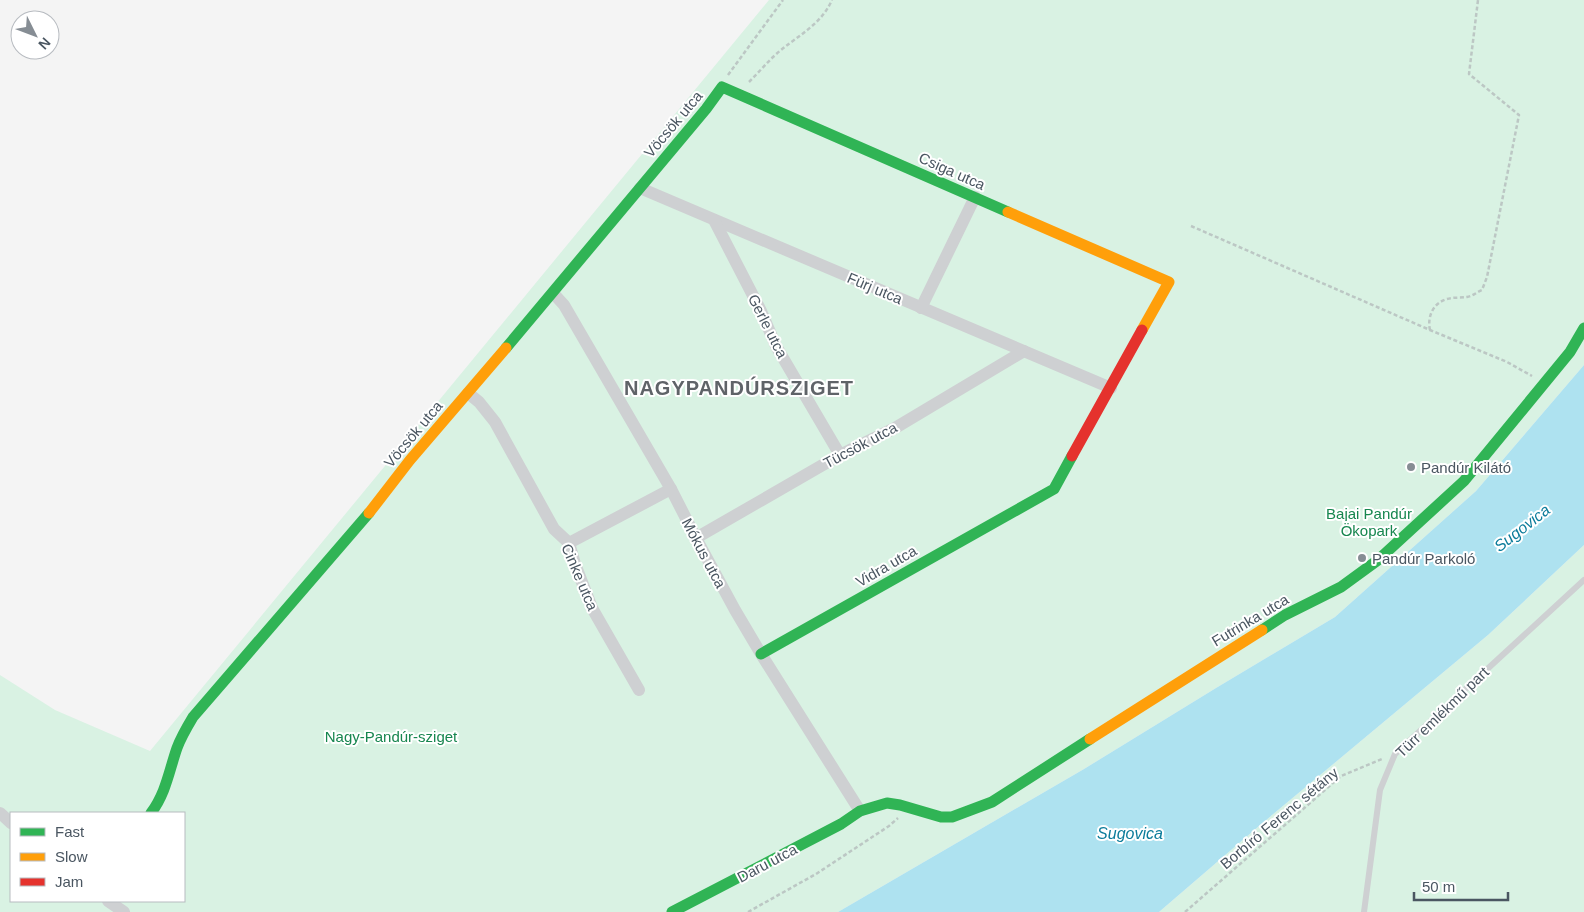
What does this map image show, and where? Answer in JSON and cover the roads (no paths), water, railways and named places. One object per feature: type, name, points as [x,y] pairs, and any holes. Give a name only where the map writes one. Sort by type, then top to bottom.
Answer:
[{"type":"street","name":"Csiga utca","points":[[722,87],[1169,282]]},
{"type":"street","name":"Vöcsök utca","points":[[152,812],[166,790],[177,749],[193,717],[359,526],[410,460],[553,293],[706,110],[722,87]]},
{"type":"street","name":"Fürj utca","points":[[640,188],[1111,388]]},
{"type":"street","points":[[921,308],[975,198]]},
{"type":"street","name":"Gerle utca","points":[[714,220],[761,311],[776,346],[840,455]]},
{"type":"street","name":"Vidra utca","points":[[761,654],[1054,489],[1169,282]]},
{"type":"street","name":"Mókus utca","points":[[553,293],[564,305],[671,489],[696,538],[761,654],[860,811]]},
{"type":"street","name":"Futrinka utca","points":[[860,811],[887,803],[947,817],[968,812],[992,802],[1277,620],[1341,587],[1378,560],[1464,481],[1570,352],[1584,328]]},
{"type":"street","name":"Tücsök utca","points":[[696,538],[840,455],[895,428],[1024,351]]},
{"type":"street","name":"Cinke utca","points":[[468,393],[479,402],[495,422],[554,529],[569,543],[592,608],[639,690]]},
{"type":"street","points":[[569,543],[671,489]]},
{"type":"street","name":"Daru utca","points":[[672,912],[841,824],[860,811]]},
{"type":"street","points":[[0,813],[10,822]]},
{"type":"street","points":[[109,902],[124,912]]},
{"type":"lane","name":"Türr emlékmű part","points":[[1364,912],[1380,790],[1395,754],[1584,580]]},
{"type":"water","name":"Sugovica","points":[[1584,365],[1584,545],[1488,635],[1159,912],[838,912],[1084,769],[1335,617],[1476,491]]},
{"type":"place","name":"Pandúr Kilátó","points":[[1411,467]]},
{"type":"place","name":"Pandúr Parkoló","points":[[1362,558]]},
{"type":"district","name":"NAGYPANDÚRSZIGET","points":[[739,388]]},
{"type":"park label","name":"Bajai Pandúr Ökopark","points":[[1369,522]]},
{"type":"park label","name":"Nagy-Pandúr-sziget","points":[[391,736]]}]
